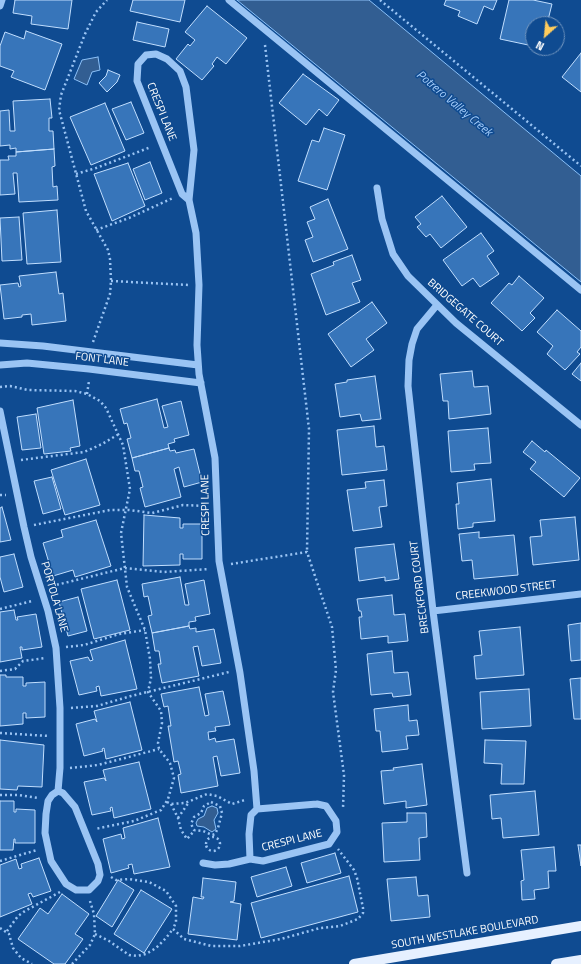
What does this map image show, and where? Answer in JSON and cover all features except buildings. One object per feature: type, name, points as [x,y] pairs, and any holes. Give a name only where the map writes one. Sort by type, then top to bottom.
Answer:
[{"type":"main road","name":"SOUTH WESTLAKE BOULEVARD","points":[[354,964],[581,926]]},
{"type":"main road","points":[[556,964],[581,960]]},
{"type":"street","points":[[0,6],[2,0]]},
{"type":"street","points":[[229,0],[581,290]]},
{"type":"street","name":"CRESPI LANE","points":[[182,194],[137,81],[138,64],[146,55],[156,54],[167,59],[180,72],[186,87],[194,150],[190,200],[196,233],[199,285],[197,345],[198,365],[216,458],[216,506],[220,567],[240,670],[257,809],[252,815],[250,828],[250,859],[263,861],[329,844],[337,832],[336,821],[326,806],[317,804],[257,809]]},
{"type":"street","name":"BRIDGEGATE COURT","points":[[378,188],[382,219],[393,254],[408,276],[456,323],[581,426]]},
{"type":"street","points":[[182,194],[190,200]]},
{"type":"street","name":"BRECKFORD COURT","points":[[437,305],[417,329],[409,360],[408,386],[433,611],[467,873]]},
{"type":"street","name":"FONT LANE","points":[[0,343],[43,346],[198,365]]},
{"type":"street","name":"FONT LANE","points":[[0,365],[27,363],[90,369],[201,383]]},
{"type":"street","name":"PORTOLA LANE","points":[[0,411],[9,463],[24,527],[42,589],[56,648],[60,708],[60,768],[58,792]]},
{"type":"street","name":"CREEKWOOD STREET","points":[[433,611],[581,594]]},
{"type":"street","points":[[58,792],[63,793],[74,807],[98,864],[100,875],[96,886],[86,891],[76,890],[66,884],[51,861],[47,847],[45,833],[48,801],[52,795],[58,792]]},
{"type":"street","points":[[203,863],[215,865],[229,864],[250,859]]},
{"type":"path","points":[[92,353],[94,336],[103,316],[111,281],[109,253],[86,211],[59,110],[61,95],[85,34],[96,12],[107,0]]},
{"type":"path","points":[[380,0],[581,166]]},
{"type":"path","points":[[265,42],[309,429],[307,552],[330,618],[334,640],[336,670],[333,692],[337,713],[344,782],[342,810],[336,821]]},
{"type":"path","points":[[76,174],[96,168],[162,142]]},
{"type":"path","points":[[96,230],[129,218],[163,201],[182,194]]},
{"type":"path","points":[[111,281],[199,285]]},
{"type":"path","points":[[87,394],[90,369]]},
{"type":"path","points":[[0,387],[10,386],[28,390],[87,394],[97,399],[106,408],[123,445],[129,481],[121,541],[125,568],[129,592],[145,630],[150,664],[148,692],[159,706],[162,717],[158,738],[159,749],[170,763],[173,774],[171,792],[161,810],[134,821],[85,831]]},
{"type":"path","points":[[9,463],[41,457],[77,454],[96,447],[119,434]]},
{"type":"path","points":[[24,527],[110,510],[152,513],[183,505],[216,506]]},
{"type":"path","points":[[42,589],[125,568],[143,571],[199,571],[307,552]]},
{"type":"path","points":[[0,609],[44,597]]},
{"type":"path","points":[[56,648],[84,645],[119,634],[145,630]]},
{"type":"path","points":[[0,672],[15,669],[23,661],[57,658]]},
{"type":"path","points":[[60,708],[97,706],[240,670]]},
{"type":"path","points":[[0,733],[60,736]]},
{"type":"path","points":[[60,768],[98,765],[159,749]]},
{"type":"path","points":[[166,802],[171,804],[189,802],[207,794],[217,796],[232,804],[256,797]]},
{"type":"path","points":[[0,795],[24,795],[48,801]]},
{"type":"path","points":[[178,818],[189,802]]},
{"type":"path","points":[[195,830],[191,824],[194,817],[201,814],[205,804],[215,803],[220,806],[222,814],[218,828],[215,834],[212,836],[208,839],[206,846],[209,850],[215,851],[219,849],[220,843],[218,839],[212,836],[203,831],[195,830]]},
{"type":"path","points":[[171,804],[178,818],[181,830],[187,839],[195,830]]},
{"type":"path","points":[[173,928],[184,939],[192,942],[210,946],[232,946],[281,939],[320,928],[340,926],[358,920],[363,913],[363,908],[354,870],[339,849],[329,844]]},
{"type":"path","points":[[0,861],[47,847]]},
{"type":"path","points":[[96,934],[110,940],[129,955],[137,956],[146,954],[156,948],[166,938],[176,922],[176,906],[166,891],[149,882],[126,878],[116,880],[100,875]]},
{"type":"path","points":[[7,932],[18,916],[58,895],[66,884]]},
{"type":"path","points":[[72,964],[90,946],[96,934],[94,914],[86,891]]},
{"type":"path","points":[[0,928],[7,932],[15,951],[21,958],[32,964]]},
{"type":"water","name":"Potrero Valley Creek","points":[[237,0],[369,0],[581,176],[581,282]]},
{"type":"water","points":[[98,57],[100,70],[92,72],[87,85],[74,79],[82,60]]},
{"type":"water","points":[[212,806],[217,808],[218,813],[214,820],[216,829],[212,832],[204,827],[197,826],[196,823],[198,819],[204,816],[207,808]]}]
